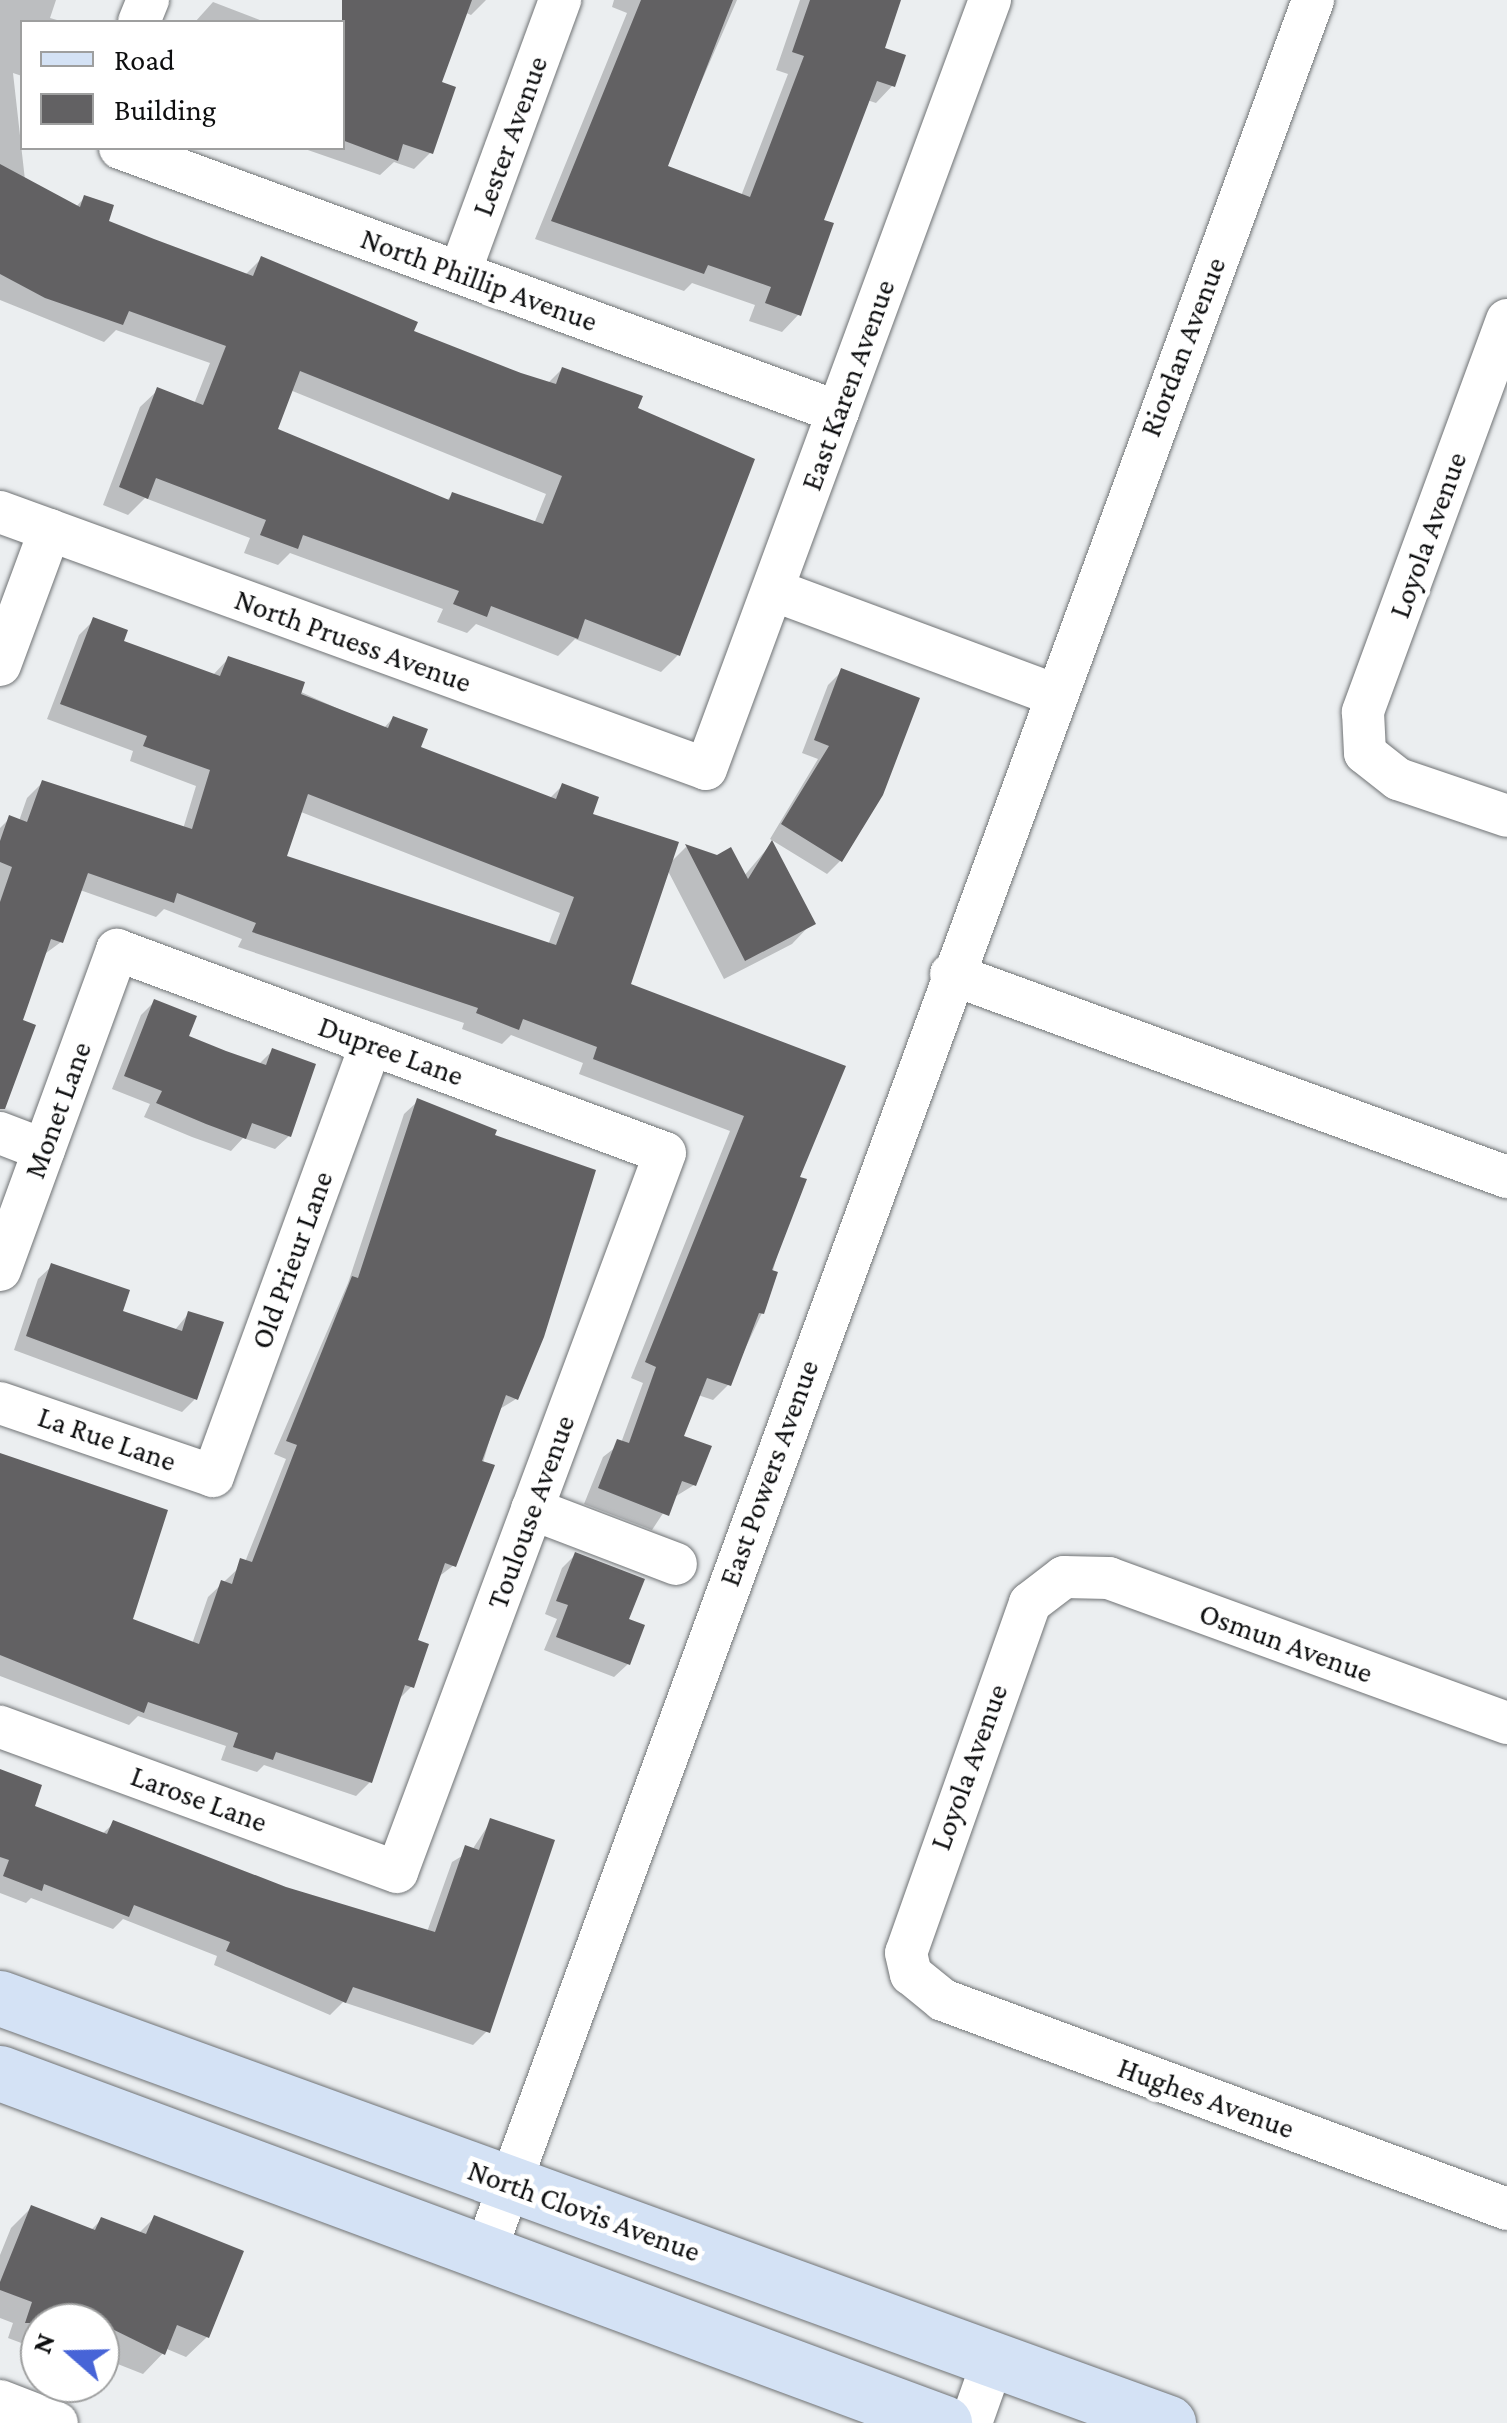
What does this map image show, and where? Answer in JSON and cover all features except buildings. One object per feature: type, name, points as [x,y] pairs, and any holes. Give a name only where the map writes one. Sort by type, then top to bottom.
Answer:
[{"type":"main road","name":"North Clovis Avenue","points":[[0,1998],[1168,2423]]},
{"type":"main road","points":[[3,2084],[485,2252],[944,2423]]},
{"type":"street","name":"Lester Avenue","points":[[460,272],[560,0]]},
{"type":"street","name":"East Karen Avenue","points":[[706,769],[990,0]]},
{"type":"street","name":"Riordan Avenue","points":[[1053,694],[1313,0]]},
{"type":"street","name":"North Phillip Avenue","points":[[125,150],[838,412]]},
{"type":"street","name":"Loyola Avenue","points":[[1507,320],[1363,712],[1365,753],[1398,779],[1507,816]]},
{"type":"street","name":"North Pruess Avenue","points":[[0,512],[706,769]]},
{"type":"street","points":[[0,665],[50,530]]},
{"type":"street","points":[[772,590],[1053,694]]},
{"type":"street","name":"East Powers Avenue","points":[[485,2252],[1053,694]]},
{"type":"street","name":"Dupree Lane","points":[[117,950],[664,1153]]},
{"type":"street","name":"Monet Lane","points":[[0,1270],[14,1186],[44,1150],[117,950]]},
{"type":"street","points":[[951,974],[1507,1177]]},
{"type":"street","name":"Old Prieur Lane","points":[[213,1476],[371,1044]]},
{"type":"street","points":[[0,1133],[44,1150]]},
{"type":"street","name":"Toulouse Avenue","points":[[397,1872],[664,1153]]},
{"type":"street","name":"La Rue Lane","points":[[0,1402],[213,1476]]},
{"type":"street","points":[[532,1509],[676,1564]]},
{"type":"street","name":"Loyola Avenue","points":[[912,1974],[909,1930],[1030,1603],[1064,1577]]},
{"type":"street","name":"Osmun Avenue","points":[[1064,1577],[1109,1578],[1507,1723]]},
{"type":"street","name":"Larose Lane","points":[[0,1727],[397,1872]]},
{"type":"street","name":"Hughes Avenue","points":[[912,1974],[943,2000],[1507,2209]]},
{"type":"street","points":[[971,2423],[994,2361]]},
{"type":"street","points":[[0,2401],[57,2423]]}]
